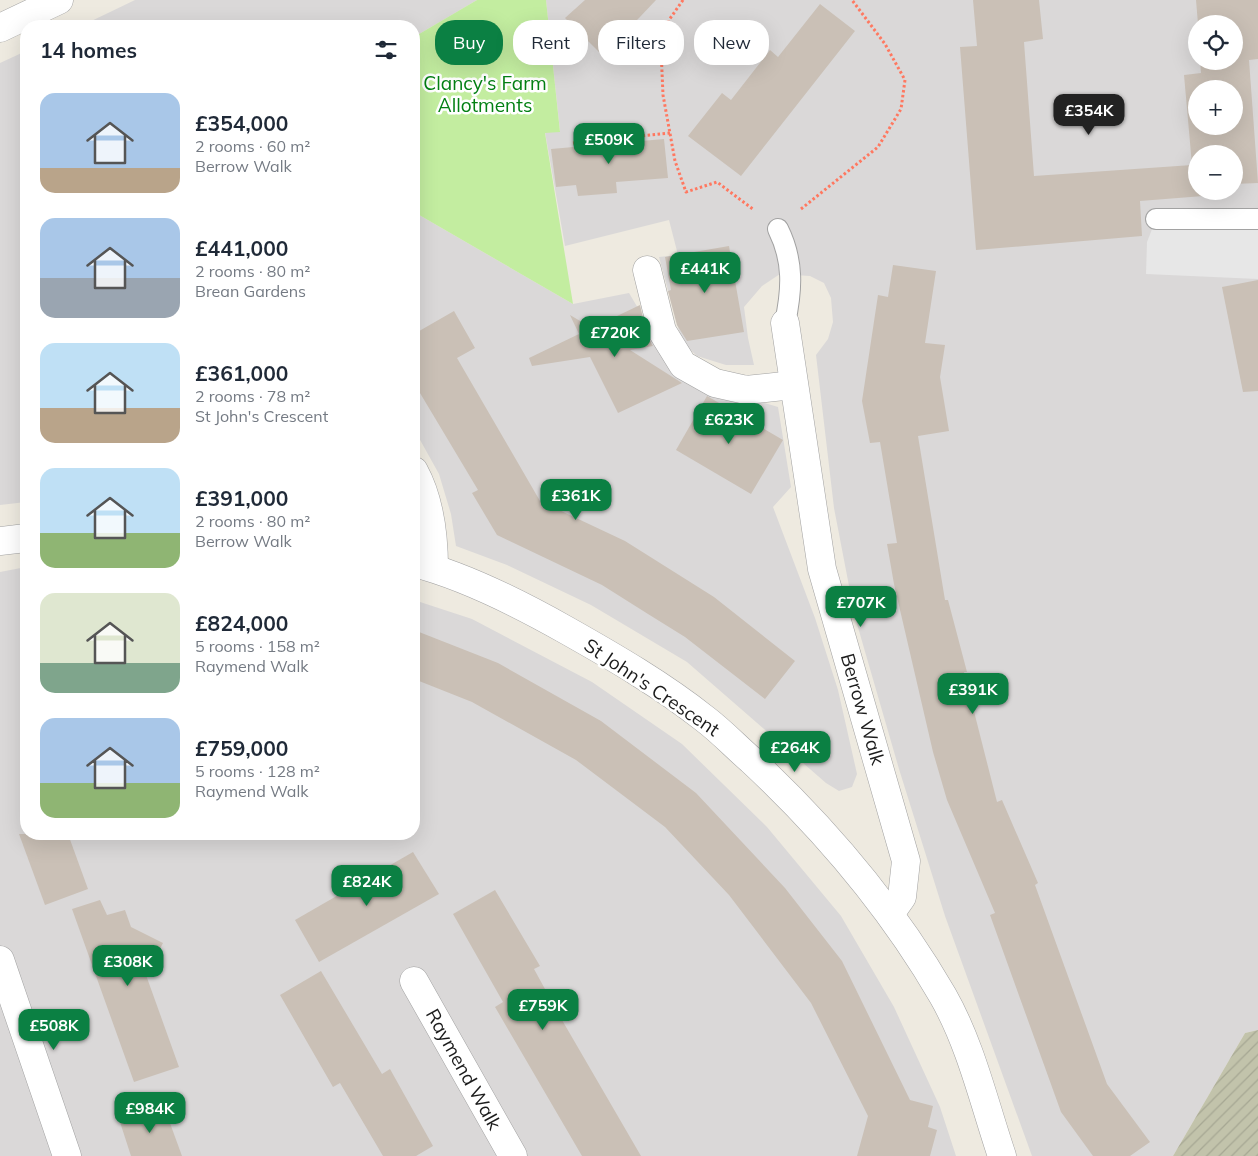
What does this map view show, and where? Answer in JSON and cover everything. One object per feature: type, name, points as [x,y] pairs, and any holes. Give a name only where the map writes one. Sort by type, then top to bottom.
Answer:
[{"type":"street","points":[[0,28],[59,0]]},
{"type":"street","points":[[647,270],[662,331],[683,365],[715,383],[746,390],[793,385]]},
{"type":"street","name":"Berrow Walk","points":[[785,323],[822,569],[906,861],[902,897],[890,914]]},
{"type":"street","points":[[420,482],[430,518],[424,566]]},
{"type":"street","points":[[0,541],[20,539]]},
{"type":"street","name":"St John's Crescent","points":[[424,566],[530,610],[616,658],[706,720],[800,808],[840,850],[890,914],[944,997],[961,1033],[1002,1156]]},
{"type":"street","points":[[0,960],[67,1156]]},
{"type":"street","name":"Raymend Walk","points":[[414,981],[513,1156]]},
{"type":"lane","points":[[1156,219],[1258,219]]},
{"type":"lane","points":[[778,229],[787,246],[792,293],[785,323]]},
{"type":"path","points":[[683,0],[669,20],[661,50],[663,95],[675,161],[686,192],[717,182],[778,229],[878,148],[901,109],[905,80],[885,44],[852,0]]},
{"type":"path","points":[[573,143],[670,133]]},
{"type":"shaded area","points":[[135,0],[477,0],[443,20],[435,20],[435,25],[420,33],[420,20],[93,20]]},
{"type":"shaded area","points":[[546,0],[1258,0],[1258,1030],[1245,1033],[1173,1156],[1032,1156],[945,916],[899,769],[855,617],[834,508],[816,355],[828,339],[833,322],[831,298],[824,283],[810,276],[780,274],[762,286],[744,307],[754,365],[726,365],[697,356],[682,342],[659,257],[678,255],[669,220],[565,246],[545,132],[560,131],[553,65],[588,65],[588,20],[548,20]]},
{"type":"shaded area","points":[[20,54],[20,503],[0,505],[0,63]]},
{"type":"shaded area","points":[[1258,209],[1258,279],[1146,274],[1147,242],[1156,219]]},
{"type":"shaded area","points":[[420,215],[573,304],[629,293],[654,335],[748,398],[778,407],[791,487],[773,507],[815,618],[838,690],[857,774],[852,787],[839,791],[826,783],[687,662],[591,605],[507,565],[456,546],[451,514],[439,474],[420,440]]},
{"type":"shaded area","points":[[20,568],[20,840],[420,840],[420,602],[472,619],[592,682],[682,744],[767,827],[841,916],[894,1007],[940,1107],[956,1156],[0,1156],[0,572]]},
{"type":"shaded area","points":[[1258,1030],[1258,1156],[1173,1156],[1245,1033]]},
{"type":"green space","name":"Clancy's Farm Allotments","points":[[477,0],[546,0],[548,20],[513,20],[513,65],[553,65],[560,132],[545,133],[573,304],[420,215],[420,33],[435,25],[435,65],[503,65],[503,20],[443,20]]},
{"type":"building","points":[[585,0],[656,0],[637,20],[598,20],[598,51],[588,41],[588,20],[567,20],[565,18]]},
{"type":"building","points":[[973,0],[1039,0],[1043,39],[1024,42],[1034,176],[1188,165],[1188,197],[1140,201],[1142,236],[976,250],[960,47],[977,46]]},
{"type":"building","points":[[1196,0],[1258,0],[1258,59],[1249,60],[1258,183],[1243,184],[1243,145],[1190,145],[1189,135],[1243,135],[1243,80],[1188,80],[1188,120],[1184,75],[1201,73],[1201,70],[1243,70],[1243,15],[1197,15]]},
{"type":"building","points":[[820,4],[855,31],[741,176],[688,136],[722,93],[731,100],[758,65],[769,65],[770,50],[778,57]]},
{"type":"building","points":[[664,139],[668,178],[616,182],[617,193],[578,196],[576,185],[556,187],[551,149]]},
{"type":"building","points":[[729,246],[744,332],[687,341],[677,325],[668,291],[671,290],[665,257]]},
{"type":"building","points":[[893,265],[936,271],[925,343],[945,345],[940,377],[949,431],[918,436],[945,600],[948,600],[967,672],[964,672],[997,802],[1002,800],[1038,883],[1035,885],[1107,1084],[1150,1142],[1130,1156],[1093,1156],[1061,1112],[990,915],[995,913],[947,800],[933,752],[894,584],[887,544],[897,543],[880,442],[870,443],[862,401],[878,295],[888,297]]},
{"type":"building","points":[[1258,280],[1258,391],[1243,392],[1222,287]]},
{"type":"building","points":[[640,305],[647,335],[653,346],[630,350],[682,383],[618,413],[590,357],[532,366],[529,358],[579,334],[570,315],[592,328]]},
{"type":"building","points":[[454,311],[475,348],[457,358],[540,501],[625,541],[714,597],[795,661],[765,699],[685,637],[602,585],[497,535],[472,493],[478,490],[420,393],[420,331]]},
{"type":"building","points":[[707,396],[783,440],[751,494],[676,450]]},
{"type":"building","points":[[420,632],[498,663],[601,721],[696,793],[785,888],[842,961],[910,1100],[933,1106],[928,1127],[937,1130],[930,1156],[857,1156],[868,1116],[811,1003],[729,895],[665,827],[576,760],[472,702],[420,681]]},
{"type":"building","points":[[21,840],[70,840],[88,889],[45,905]]},
{"type":"building","points":[[413,852],[439,894],[319,962],[295,920]]},
{"type":"building","points":[[495,890],[540,966],[534,969],[641,1156],[582,1156],[495,1007],[503,1002],[453,914]]},
{"type":"building","points":[[100,900],[107,915],[125,910],[131,927],[163,943],[146,975],[179,1067],[134,1082],[72,909]]},
{"type":"building","points":[[321,971],[382,1074],[390,1069],[433,1146],[416,1156],[383,1156],[340,1083],[333,1087],[280,995]]},
{"type":"building","points":[[163,1104],[182,1156],[131,1156],[119,1119]]}]
